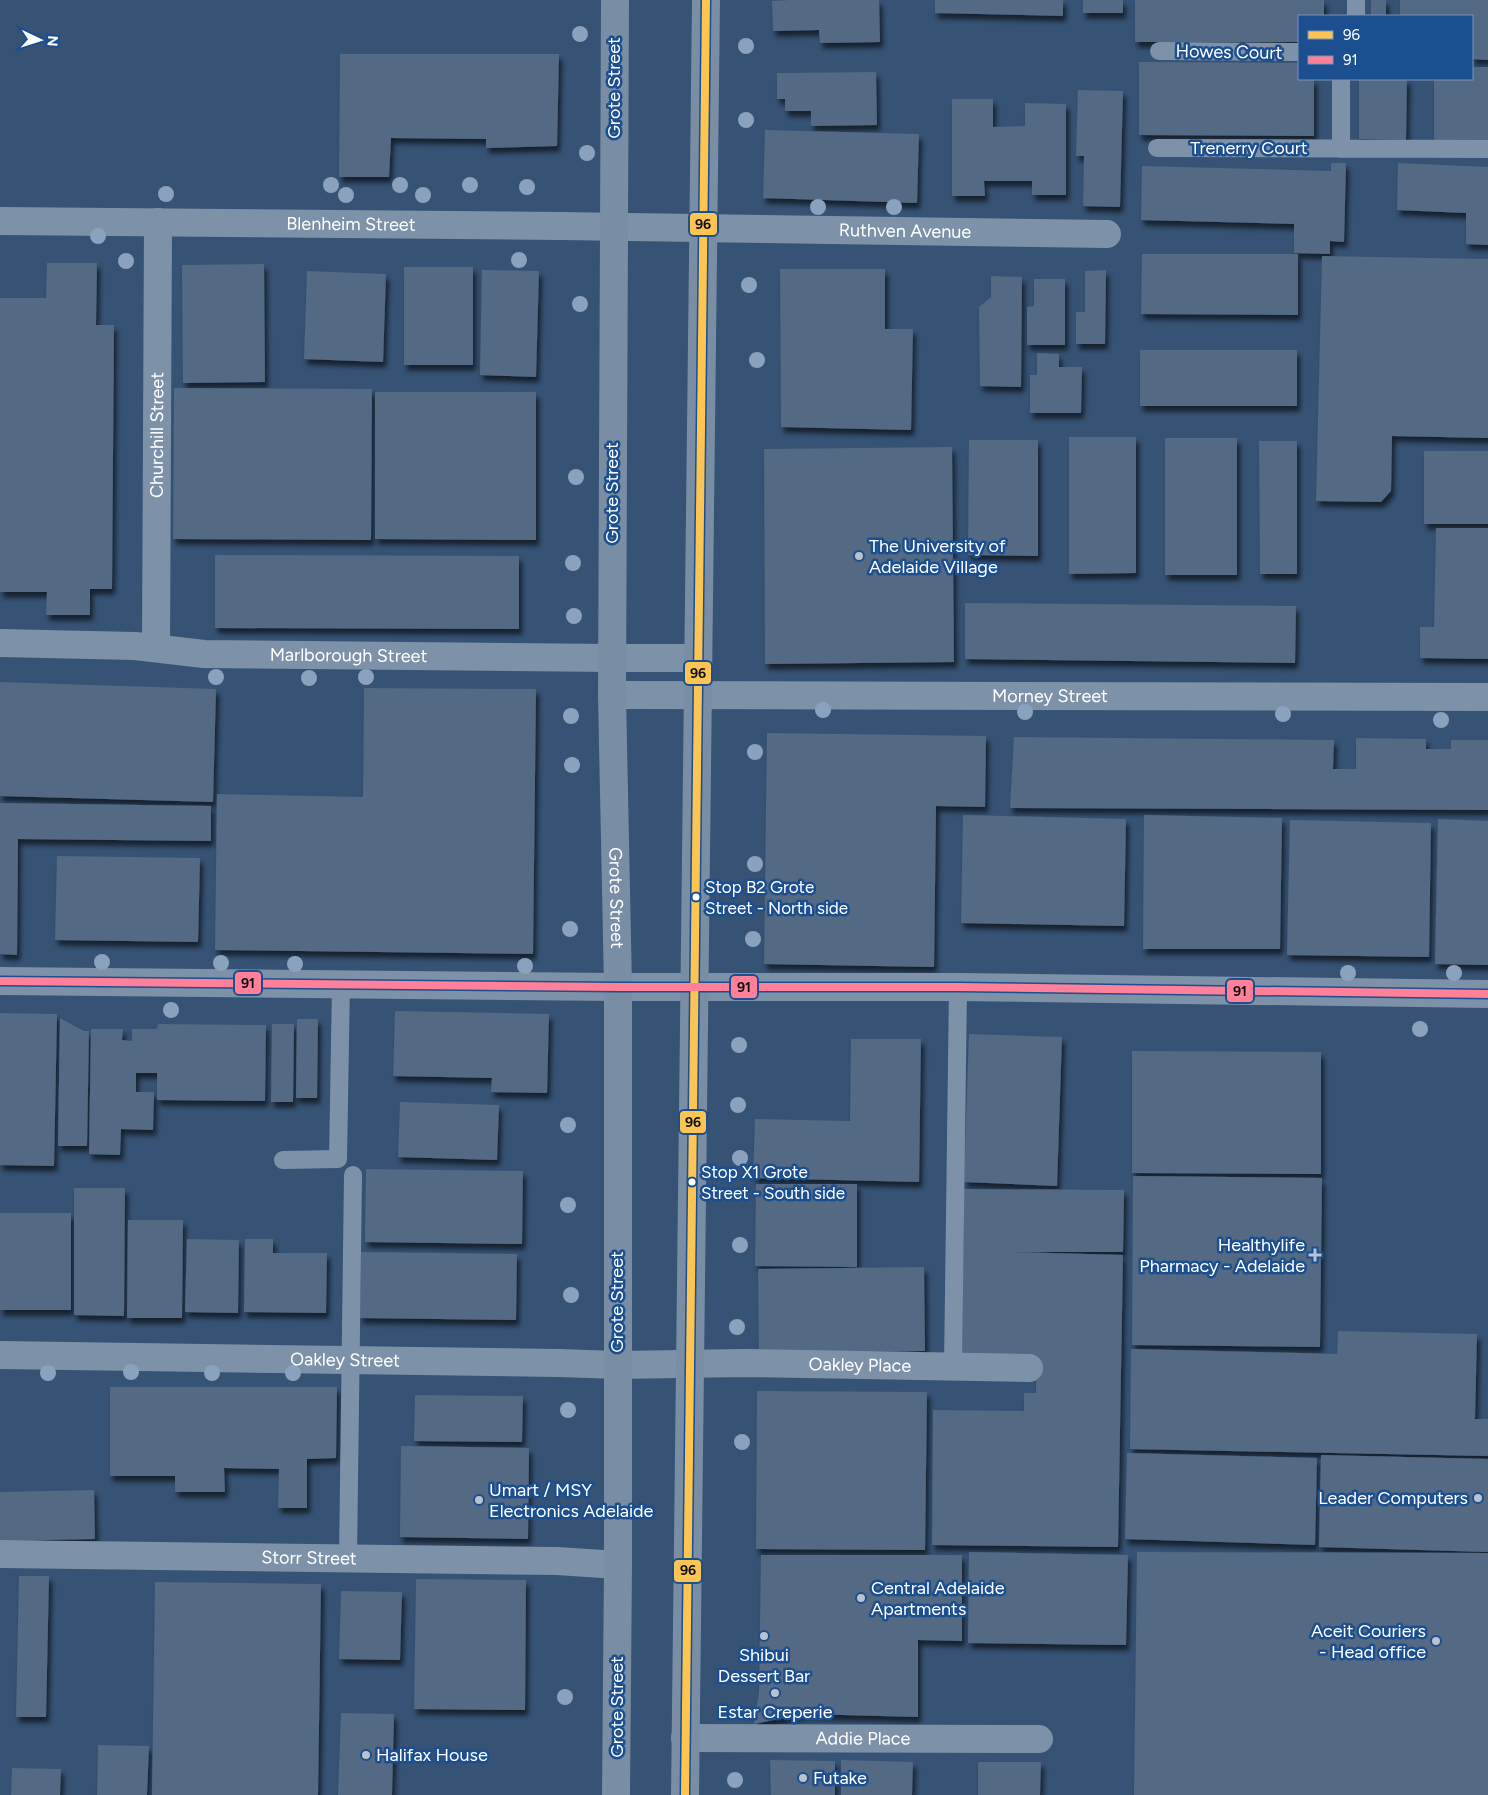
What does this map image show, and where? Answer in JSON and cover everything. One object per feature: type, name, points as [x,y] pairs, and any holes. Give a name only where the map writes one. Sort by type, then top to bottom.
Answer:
[{"type":"main road","name":"Grote Street","points":[[615,0],[612,695],[618,987],[616,1795]]},
{"type":"main road","points":[[684,1795],[706,0]]},
{"type":"street","name":"Blenheim Street","points":[[0,221],[703,228]]},
{"type":"street","name":"Churchill Street","points":[[156,647],[158,222]]},
{"type":"street","name":"Ruthven Avenue","points":[[703,228],[1107,234]]},
{"type":"street","name":"Marlborough Street","points":[[0,643],[156,647],[204,654],[698,658]]},
{"type":"street","name":"Morney Street","points":[[612,695],[1488,698]]},
{"type":"street","points":[[0,981],[618,987],[958,987],[1488,994]]},
{"type":"street","name":"Oakley Street","points":[[0,1355],[559,1363],[617,1366],[690,1364]]},
{"type":"street","name":"Oakley Place","points":[[690,1364],[744,1363],[1028,1368]]},
{"type":"street","name":"Storr Street","points":[[0,1554],[557,1561],[618,1565]]},
{"type":"street","name":"Addie Place","points":[[685,1738],[1039,1739]]},
{"type":"lane","points":[[1356,0],[1356,15]]},
{"type":"lane","name":"Howes Court","points":[[1159,51],[1298,52]]},
{"type":"lane","points":[[1341,80],[1341,148]]},
{"type":"lane","name":"Trenerry Court","points":[[1157,148],[1488,149]]},
{"type":"lane","points":[[284,1160],[338,1159],[341,984]]},
{"type":"lane","points":[[953,1367],[958,987]]},
{"type":"lane","points":[[348,1559],[353,1176]]},
{"type":"building","points":[[879,0],[880,42],[820,43],[819,30],[773,31],[772,1]]},
{"type":"building","points":[[935,0],[1063,0],[1063,16],[935,13]]},
{"type":"building","points":[[1083,0],[1123,0],[1123,13],[1083,13]]},
{"type":"building","points":[[1135,0],[1324,0],[1324,15],[1298,15],[1298,42],[1135,42]]},
{"type":"building","points":[[1371,0],[1386,0],[1386,15],[1371,15]]},
{"type":"building","points":[[1400,0],[1488,0],[1488,60],[1473,59],[1473,15],[1400,15]]},
{"type":"building","points":[[340,54],[559,54],[557,146],[486,148],[486,139],[391,138],[389,177],[339,177]]},
{"type":"building","points":[[1139,62],[1298,63],[1298,80],[1314,80],[1314,136],[1139,135]]},
{"type":"building","points":[[1473,67],[1488,67],[1488,140],[1434,140],[1434,80],[1473,80]]},
{"type":"building","points":[[876,72],[877,125],[811,126],[811,111],[785,111],[785,99],[777,99],[777,73]]},
{"type":"building","points":[[1359,80],[1407,80],[1406,140],[1359,139]]},
{"type":"building","points":[[1078,90],[1123,91],[1120,207],[1083,206],[1084,156],[1076,156]]},
{"type":"building","points":[[952,99],[993,99],[993,127],[1025,126],[1025,103],[1066,104],[1066,195],[1032,195],[1032,181],[984,181],[985,196],[952,196]]},
{"type":"building","points":[[765,130],[919,134],[917,203],[763,198]]},
{"type":"building","points":[[1331,163],[1346,163],[1344,242],[1330,241],[1330,254],[1294,253],[1294,224],[1141,220],[1142,166],[1331,171]]},
{"type":"building","points":[[1398,163],[1488,167],[1488,245],[1466,244],[1466,213],[1397,210]]},
{"type":"building","points":[[1142,254],[1298,254],[1298,315],[1141,314]]},
{"type":"building","points":[[1322,256],[1488,259],[1488,438],[1392,436],[1391,491],[1381,502],[1316,501]]},
{"type":"building","points":[[47,263],[97,263],[96,325],[114,325],[112,589],[90,589],[90,615],[46,615],[47,592],[0,592],[0,298],[46,298]]},
{"type":"building","points":[[264,264],[265,382],[183,383],[182,265]]},
{"type":"building","points":[[404,267],[473,267],[473,365],[404,365]]},
{"type":"building","points":[[780,269],[885,269],[885,329],[913,329],[911,430],[781,427]]},
{"type":"building","points":[[482,270],[539,271],[536,377],[480,375]]},
{"type":"building","points":[[1106,270],[1105,344],[1076,344],[1076,312],[1085,312],[1085,271]]},
{"type":"building","points":[[307,271],[386,274],[383,362],[304,359]]},
{"type":"building","points":[[991,276],[1022,277],[1021,387],[980,386],[979,307],[991,297]]},
{"type":"building","points":[[1034,279],[1065,279],[1065,345],[1027,345],[1027,307],[1034,306]]},
{"type":"building","points":[[1140,350],[1297,350],[1297,406],[1140,406]]},
{"type":"building","points":[[1037,353],[1059,354],[1059,367],[1082,367],[1081,413],[1030,413],[1030,375],[1037,375]]},
{"type":"building","points":[[174,388],[372,389],[371,540],[173,539]]},
{"type":"building","points":[[375,392],[536,392],[536,540],[375,539]]},
{"type":"building","points":[[1069,437],[1136,437],[1136,573],[1069,574]]},
{"type":"building","points":[[1165,438],[1237,438],[1237,575],[1165,575]]},
{"type":"building","points":[[969,440],[1038,440],[1038,556],[968,555]]},
{"type":"building","points":[[1259,441],[1297,441],[1297,574],[1260,574]]},
{"type":"building","name":"The University of Adelaide Village","points":[[952,447],[954,662],[765,664],[764,449]]},
{"type":"building","points":[[1424,451],[1488,451],[1488,524],[1424,524]]},
{"type":"building","points":[[1436,528],[1488,528],[1488,659],[1420,658],[1420,627],[1434,627]]},
{"type":"building","points":[[215,555],[519,556],[519,629],[215,628]]},
{"type":"building","points":[[965,603],[1296,606],[1295,663],[965,659]]},
{"type":"building","points":[[0,682],[216,689],[213,802],[0,796]]},
{"type":"building","points":[[364,688],[536,689],[533,954],[215,950],[217,794],[363,797]]},
{"type":"building","points":[[767,733],[986,736],[985,807],[936,806],[934,967],[764,964]]},
{"type":"building","points":[[1014,737],[1334,740],[1333,769],[1356,769],[1356,738],[1426,739],[1426,749],[1451,749],[1451,740],[1488,740],[1488,810],[1010,808]]},
{"type":"building","points":[[0,803],[211,806],[211,841],[18,839],[17,955],[0,954]]},
{"type":"building","points":[[963,815],[1126,819],[1124,926],[961,923]]},
{"type":"building","points":[[1144,815],[1282,818],[1280,949],[1143,949]]},
{"type":"building","points":[[1438,819],[1488,821],[1488,965],[1435,964]]},
{"type":"building","points":[[1290,820],[1431,823],[1429,957],[1287,955]]},
{"type":"building","points":[[57,856],[200,858],[198,942],[55,940]]},
{"type":"building","points":[[395,1011],[549,1014],[547,1093],[491,1092],[492,1078],[393,1076]]},
{"type":"building","points":[[0,1013],[57,1014],[54,1166],[0,1165]]},
{"type":"building","points":[[60,1018],[84,1031],[89,1031],[87,1146],[58,1146]]},
{"type":"building","points":[[297,1019],[318,1019],[317,1098],[296,1098]]},
{"type":"building","points":[[158,1024],[266,1025],[265,1101],[157,1100],[157,1073],[136,1073],[136,1092],[154,1092],[153,1130],[121,1129],[120,1155],[89,1154],[91,1029],[123,1029],[122,1040],[132,1041],[132,1029],[157,1029]]},
{"type":"building","points":[[272,1024],[294,1024],[293,1102],[271,1102]]},
{"type":"building","points":[[969,1034],[1062,1037],[1057,1186],[964,1182]]},
{"type":"building","points":[[851,1039],[921,1039],[919,1182],[753,1178],[755,1119],[850,1121]]},
{"type":"building","points":[[1132,1051],[1321,1052],[1321,1174],[1132,1173]]},
{"type":"building","points":[[400,1102],[499,1105],[497,1160],[398,1157]]},
{"type":"building","points":[[366,1169],[523,1171],[522,1244],[365,1242]]},
{"type":"building","points":[[1133,1176],[1322,1178],[1320,1347],[1132,1345]]},
{"type":"building","points":[[756,1184],[857,1184],[857,1267],[755,1266]]},
{"type":"building","points":[[74,1188],[125,1188],[124,1316],[74,1315]]},
{"type":"building","points":[[964,1189],[1124,1190],[1123,1252],[1014,1252],[1123,1255],[1118,1547],[932,1545],[933,1410],[1024,1411],[1024,1393],[1036,1393],[1036,1357],[962,1356]]},
{"type":"building","points":[[0,1213],[71,1213],[71,1310],[0,1310]]},
{"type":"building","points":[[128,1220],[183,1220],[182,1318],[127,1318]]},
{"type":"building","points":[[187,1239],[239,1240],[238,1313],[185,1312]]},
{"type":"building","points":[[245,1239],[273,1239],[273,1253],[327,1253],[326,1313],[244,1312]]},
{"type":"building","points":[[361,1252],[517,1254],[516,1320],[360,1318]]},
{"type":"building","points":[[924,1267],[925,1351],[759,1353],[758,1269]]},
{"type":"building","points":[[1338,1331],[1477,1334],[1475,1419],[1488,1419],[1488,1456],[1130,1449],[1131,1349],[1337,1354]]},
{"type":"building","points":[[110,1387],[337,1387],[336,1458],[307,1459],[307,1508],[278,1508],[279,1469],[224,1468],[225,1492],[175,1492],[175,1476],[110,1476]]},
{"type":"building","points":[[757,1391],[927,1392],[925,1550],[756,1549]]},
{"type":"building","points":[[415,1395],[523,1396],[522,1442],[414,1441]]},
{"type":"building","points":[[401,1446],[529,1448],[528,1539],[400,1537]]},
{"type":"building","points":[[1127,1453],[1317,1458],[1315,1545],[1125,1539]]},
{"type":"building","points":[[1321,1455],[1488,1459],[1488,1552],[1319,1547]]},
{"type":"building","points":[[94,1490],[95,1539],[0,1541],[0,1492]]},
{"type":"building","points":[[969,1552],[1128,1555],[1126,1645],[968,1643]]},
{"type":"building","points":[[1137,1552],[1488,1553],[1488,1795],[1134,1795]]},
{"type":"building","name":"Central Adelaide Apartments","points":[[761,1555],[962,1555],[962,1641],[918,1640],[918,1717],[804,1714],[754,1724],[759,1692]]},
{"type":"building","points":[[19,1576],[49,1576],[46,1717],[16,1717]]},
{"type":"building","points":[[416,1579],[526,1580],[525,1710],[414,1709]]},
{"type":"building","points":[[155,1582],[321,1584],[318,1795],[152,1795]]},
{"type":"building","points":[[341,1591],[402,1592],[400,1660],[339,1659]]},
{"type":"building","name":"Halifax House","points":[[341,1713],[394,1714],[392,1795],[338,1795]]},
{"type":"building","points":[[98,1745],[149,1746],[147,1795],[97,1795]]},
{"type":"building","name":"Futake","points":[[770,1760],[835,1761],[835,1795],[771,1795]]},
{"type":"building","points":[[841,1760],[913,1762],[912,1795],[841,1795]]},
{"type":"building","points":[[978,1762],[1041,1762],[1040,1795],[978,1795]]},
{"type":"building","points":[[12,1768],[61,1769],[60,1795],[11,1795]]},
{"type":"transit line","name":"96","points":[[685,1795],[706,0]]},
{"type":"transit line","name":"91","points":[[0,981],[618,987],[958,987],[1488,994]]},
{"type":"place","name":"The University of Adelaide Village","points":[[859,556]]},
{"type":"place","name":"Stop B2 Grote Street - North side","points":[[696,897]]},
{"type":"place","name":"Stop X1 Grote Street - South side","points":[[692,1182]]},
{"type":"place","name":"Healthylife Pharmacy - Adelaide","points":[[1315,1255]]},
{"type":"place","name":"Leader Computers","points":[[1478,1498]]},
{"type":"place","name":"Umart / MSY Electronics Adelaide","points":[[479,1500]]},
{"type":"place","name":"Central Adelaide Apartments","points":[[861,1598]]},
{"type":"place","name":"Shibui Dessert Bar","points":[[764,1636]]},
{"type":"place","name":"Aceit Couriers - Head office","points":[[1436,1641]]},
{"type":"place","name":"Estar Creperie","points":[[775,1693]]},
{"type":"place","name":"Halifax House","points":[[366,1755]]},
{"type":"place","name":"Futake","points":[[803,1778]]}]
